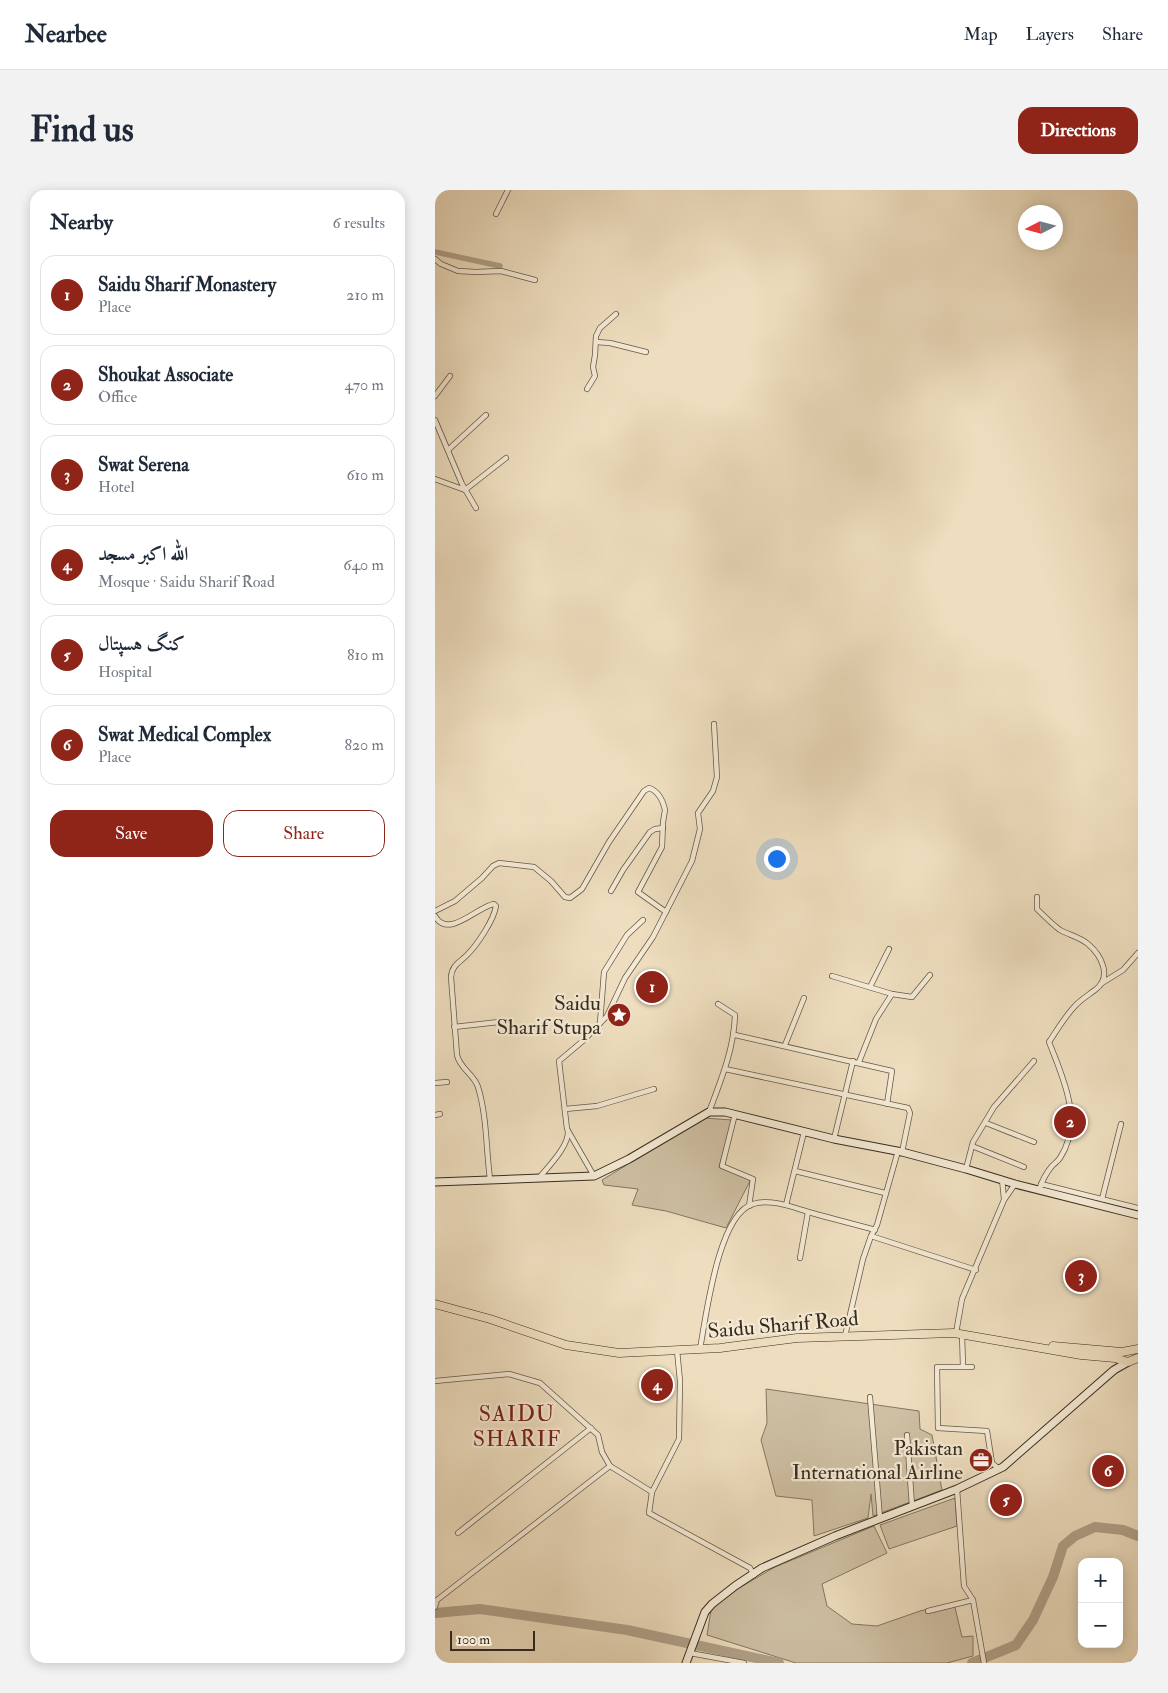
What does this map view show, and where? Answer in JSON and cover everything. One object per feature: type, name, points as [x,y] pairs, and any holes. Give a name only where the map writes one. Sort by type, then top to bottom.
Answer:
[{"type":"main road","name":"Saidu Sharif Road","points":[[435,1304],[490,1319],[566,1345],[619,1353],[720,1348],[797,1338],[870,1334],[958,1333],[999,1338]]},
{"type":"main road","points":[[999,1338],[1054,1346],[1128,1352]]},
{"type":"main road","points":[[999,1338],[1042,1349],[1115,1358],[1128,1362],[1138,1358]]},
{"type":"main road","points":[[1115,1358],[1138,1349]]},
{"type":"street","points":[[496,214],[508,190]]},
{"type":"street","points":[[435,259],[441,264],[458,271],[501,271],[535,280]]},
{"type":"street","points":[[587,389],[595,376],[593,367],[596,336],[600,328],[616,314]]},
{"type":"street","points":[[595,342],[610,343],[645,352]]},
{"type":"street","points":[[435,396],[450,376]]},
{"type":"street","points":[[448,450],[486,415]]},
{"type":"street","points":[[435,420],[465,490],[476,508]]},
{"type":"street","points":[[465,490],[506,458]]},
{"type":"street","points":[[435,479],[465,490]]},
{"type":"street","points":[[539,1178],[565,1143],[568,1136],[559,1061],[584,1040],[607,1016],[625,978],[653,937],[692,861],[700,829],[697,813],[713,791],[717,777],[714,724]]},
{"type":"street","points":[[435,911],[455,901],[493,866],[499,863],[534,866],[565,897],[573,896],[582,889],[609,842],[647,788],[654,790],[665,807],[662,847],[638,892],[666,912]]},
{"type":"street","points":[[611,891],[623,870],[650,832],[663,828]]},
{"type":"street","points":[[1037,897],[1037,909],[1060,930],[1087,943],[1099,956],[1104,965],[1104,975],[1101,984]]},
{"type":"street","points":[[435,916],[439,922],[451,925],[488,905],[494,904],[496,906],[495,912],[472,949],[451,971],[454,1027],[459,1062],[473,1077],[478,1086],[490,1179]]},
{"type":"street","points":[[600,1023],[605,972],[627,935],[643,920]]},
{"type":"street","points":[[870,988],[889,949]]},
{"type":"street","points":[[1040,1187],[1047,1174],[1060,1159],[1070,1135],[1070,1100],[1049,1042],[1066,1016],[1079,1002],[1101,984],[1123,970],[1138,954]]},
{"type":"street","points":[[832,976],[892,994],[912,997],[930,974]]},
{"type":"street","points":[[859,1062],[876,1019],[892,994]]},
{"type":"street","points":[[785,1045],[804,998]]},
{"type":"street","points":[[709,1112],[735,1035],[735,1015],[718,1004]]},
{"type":"street","points":[[454,1027],[508,1021]]},
{"type":"street","points":[[735,1035],[892,1071],[887,1104]]},
{"type":"street","points":[[834,1139],[853,1061]]},
{"type":"street","points":[[966,1169],[972,1146],[994,1107],[1034,1061]]},
{"type":"street","points":[[725,1069],[845,1094],[910,1110],[900,1152],[885,1193],[875,1230],[871,1236],[845,1336]]},
{"type":"street","points":[[435,1083],[447,1082]]},
{"type":"street","points":[[565,1109],[597,1106],[654,1089]]},
{"type":"street","points":[[435,1182],[594,1176],[629,1159],[709,1112],[725,1112],[834,1139],[900,1152],[1015,1184],[1103,1198],[1138,1208]]},
{"type":"street","points":[[735,1114],[722,1166],[753,1179],[749,1206]]},
{"type":"street","points":[[986,1123],[1034,1142]]},
{"type":"street","points":[[1103,1198],[1121,1124]]},
{"type":"street","points":[[567,1129],[594,1176]]},
{"type":"street","points":[[786,1205],[804,1132]]},
{"type":"street","points":[[972,1146],[1024,1167]]},
{"type":"street","points":[[795,1171],[885,1193]]},
{"type":"street","points":[[1002,1179],[1004,1200]]},
{"type":"street","points":[[963,1367],[958,1333],[962,1299],[976,1270],[1004,1200],[1015,1184]]},
{"type":"street","points":[[1040,1187],[1138,1215]]},
{"type":"street","points":[[700,1349],[721,1246],[732,1222],[745,1208],[762,1202],[786,1205],[875,1230]]},
{"type":"street","points":[[799,1258],[808,1212]]},
{"type":"street","points":[[871,1236],[976,1270]]},
{"type":"street","points":[[677,1350],[680,1381],[679,1439],[652,1492],[649,1513],[750,1568],[754,1575]]},
{"type":"street","points":[[686,1663],[705,1612],[727,1592],[762,1568],[835,1536],[957,1489],[1003,1467],[1114,1370],[1128,1362]]},
{"type":"street","points":[[972,1367],[937,1367],[938,1428],[987,1431],[992,1463],[999,1469]]},
{"type":"street","points":[[435,1380],[509,1374],[540,1382],[598,1435],[610,1466],[652,1492]]},
{"type":"street","points":[[870,1397],[879,1519]]},
{"type":"street","points":[[458,1533],[591,1428]]},
{"type":"street","points":[[907,1435],[912,1506]]},
{"type":"street","points":[[435,1606],[437,1600],[610,1466]]},
{"type":"street","points":[[957,1489],[964,1586],[973,1600],[984,1663]]},
{"type":"street","points":[[928,1611],[973,1600]]},
{"type":"street","points":[[690,1653],[744,1663]]},
{"type":"street","points":[[1132,1663],[1138,1661]]},
{"type":"shaded area","points":[[704,1118],[732,1120],[719,1167],[751,1179],[726,1228],[666,1211],[632,1205],[638,1189],[604,1185],[602,1180]]},
{"type":"shaded area","points":[[766,1389],[919,1411],[920,1429],[932,1435],[942,1490],[873,1516],[871,1494],[868,1518],[814,1536],[812,1500],[776,1496],[761,1440],[767,1423]]},
{"type":"shaded area","points":[[955,1498],[957,1526],[889,1549],[880,1525]]},
{"type":"shaded area","points":[[874,1526],[887,1553],[822,1584],[827,1606],[852,1624],[877,1626],[920,1611],[954,1603],[962,1637],[973,1636],[973,1656],[947,1663],[796,1663],[707,1635],[712,1604],[775,1567]]},
{"type":"waterway","points":[[435,252],[500,266]]},
{"type":"waterway","points":[[972,1663],[1016,1645],[1033,1620],[1053,1577],[1063,1546],[1075,1536],[1095,1527],[1123,1530],[1138,1536]]},
{"type":"waterway","points":[[435,1613],[480,1609],[627,1630],[779,1663]]},
{"type":"place","name":"Saidu Sharif Monastery","points":[[652,987]]},
{"type":"place","name":"Saidu Sharif Stupa","points":[[619,1015]]},
{"type":"place","name":"Shoukat Associate","points":[[1070,1122]]},
{"type":"place","name":"Swat Serena","points":[[1081,1276]]},
{"type":"place","name":"اللہ اکبر مسجد","points":[[657,1385]]},
{"type":"place","name":"Pakistan International Airline","points":[[981,1460]]},
{"type":"place","name":"Swat Medical Complex","points":[[1108,1471]]},
{"type":"place","name":"کنگ ہسپتال","points":[[1006,1500]]},
{"type":"district","name":"SAIDU SHARIF","points":[[517,1426]]}]
